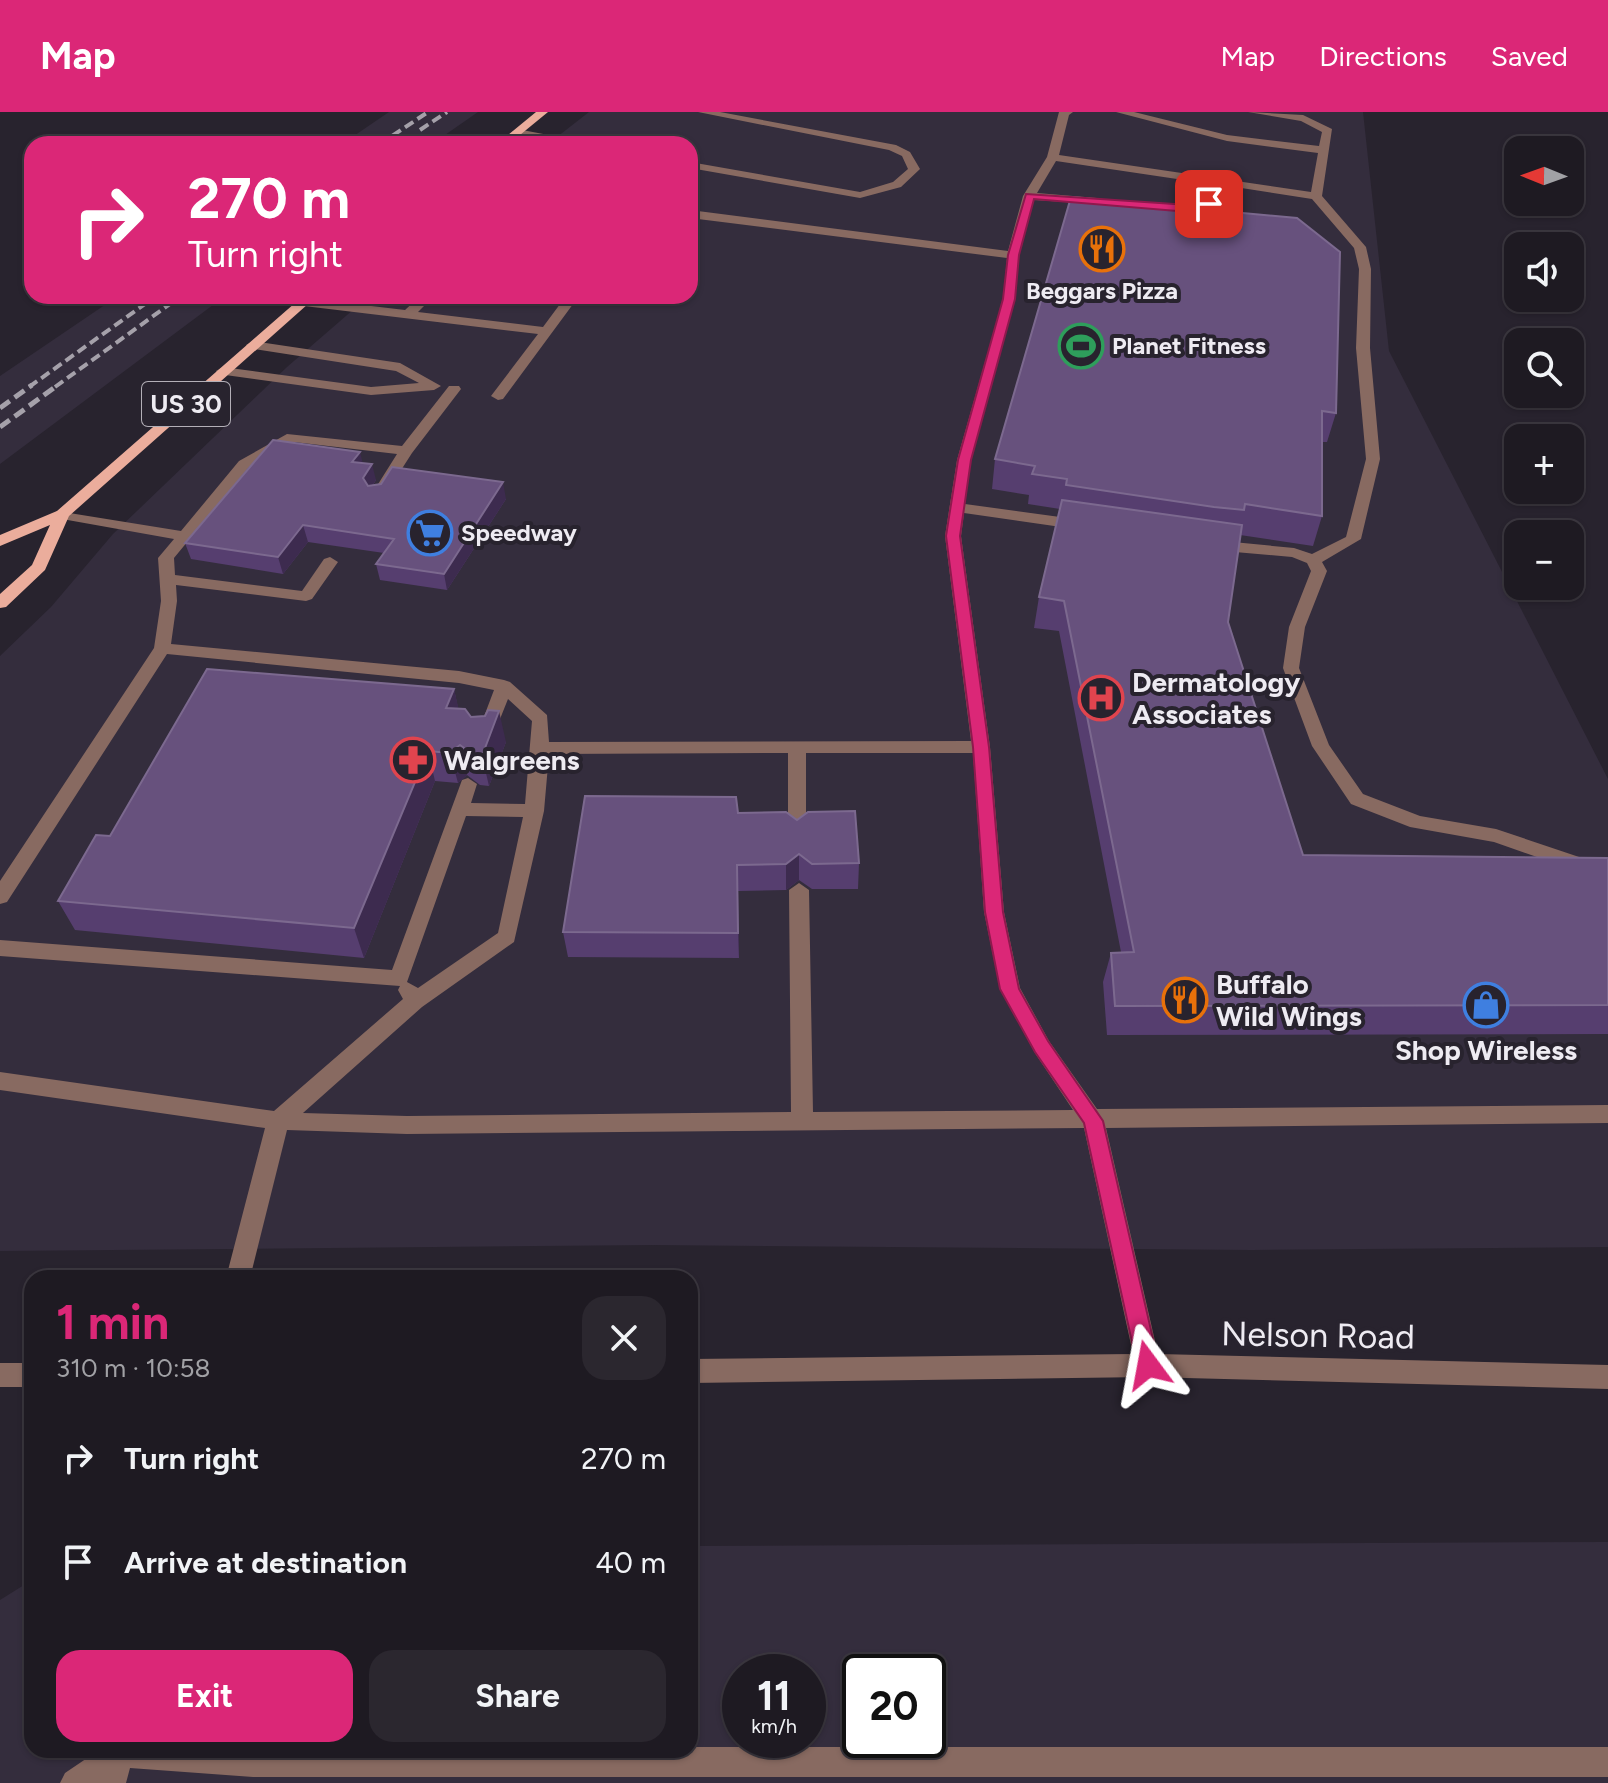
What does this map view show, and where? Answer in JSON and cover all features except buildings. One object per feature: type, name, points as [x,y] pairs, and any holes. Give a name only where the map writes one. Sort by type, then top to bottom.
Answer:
[{"type":"main road","points":[[512,136],[543,112]]},
{"type":"main road","name":"US 30","points":[[0,541],[62,514],[301,304]]},
{"type":"main road","name":"US 30","points":[[0,603],[39,567],[62,514]]},
{"type":"street","points":[[698,166],[860,195],[886,191],[907,179],[914,169],[906,154],[892,147],[703,112]]},
{"type":"street","points":[[1065,112],[1053,157],[1029,196],[1013,255],[1009,299],[964,460],[953,536],[981,747],[994,912],[1010,989],[1042,1047],[1093,1121],[1148,1365]]},
{"type":"street","points":[[1121,112],[1227,138],[1324,150]]},
{"type":"street","points":[[1253,112],[1313,121],[1328,131],[1316,196]]},
{"type":"street","points":[[517,132],[538,136]]},
{"type":"street","points":[[1053,157],[1316,196],[1360,247],[1365,269],[1363,348],[1373,459],[1353,539],[1313,560]]},
{"type":"street","points":[[1157,206],[1189,208],[1209,204],[1225,197],[1231,183]]},
{"type":"street","points":[[1029,196],[1109,202]]},
{"type":"street","points":[[698,215],[1013,255]]},
{"type":"street","points":[[341,304],[547,331]]},
{"type":"street","points":[[408,314],[419,304]]},
{"type":"street","points":[[498,396],[567,304]]},
{"type":"street","points":[[223,371],[371,391],[434,386],[400,367],[253,345]]},
{"type":"street","points":[[377,496],[406,451],[454,389]]},
{"type":"street","points":[[0,897],[162,648],[169,601],[166,558],[244,464],[292,437],[406,451]]},
{"type":"street","points":[[957,507],[1098,528]]},
{"type":"street","points":[[62,514],[185,536]]},
{"type":"street","points":[[1190,542],[1294,553],[1313,560],[1319,571],[1297,627],[1291,668],[1321,746],[1357,799],[1417,822],[1496,836],[1587,867],[1608,890]]},
{"type":"street","points":[[168,579],[306,596],[330,562]]},
{"type":"street","points":[[162,648],[459,677],[504,686],[541,719],[535,811],[507,937],[415,1001],[278,1121],[240,1270]]},
{"type":"street","points":[[484,740],[504,686]]},
{"type":"street","points":[[541,748],[981,747]]},
{"type":"street","points":[[797,748],[797,836]]},
{"type":"street","points":[[399,978],[468,784]]},
{"type":"street","points":[[460,809],[535,811]]},
{"type":"street","points":[[799,890],[802,1123]]},
{"type":"street","points":[[0,948],[399,978]]},
{"type":"street","points":[[399,978],[415,1001]]},
{"type":"street","points":[[0,1081],[278,1121],[371,1125],[1093,1121],[1608,1114]]},
{"type":"street","name":"Nelson Road","points":[[698,1371],[1148,1365],[1608,1377]]},
{"type":"street","points":[[0,1375],[24,1375]]},
{"type":"street","points":[[75,1783],[111,1758]]},
{"type":"street","points":[[111,1783],[118,1758]]},
{"type":"street","points":[[200,1758],[253,1762],[1608,1762]]},
{"type":"shaded area","points":[[389,112],[478,112],[444,136],[354,136]]},
{"type":"shaded area","points":[[589,112],[1363,112],[1389,351],[1504,576],[1504,600],[1516,600],[1608,779],[1608,1247],[1252,1250],[653,1245],[0,1251],[0,656],[51,607],[113,534],[287,367],[360,304],[698,304],[698,136],[558,136]]},
{"type":"shaded area","points":[[106,304],[214,304],[0,464],[0,376]]},
{"type":"shaded area","points":[[1608,1542],[1608,1783],[0,1783],[0,1600],[24,1585],[24,1758],[698,1758],[698,1546]]},
{"type":"railway","points":[[392,136],[428,112]]},
{"type":"railway","points":[[420,130],[447,112]]},
{"type":"railway","points":[[29,387],[145,304]]},
{"type":"railway","points":[[55,387],[170,304]]},
{"type":"railway","points":[[0,408],[32,385]]},
{"type":"railway","points":[[0,427],[58,385]]},
{"type":"place","name":"Beggars Pizza","points":[[1102,249]]},
{"type":"place","name":"Planet Fitness","points":[[1081,346]]},
{"type":"place","name":"Speedway","points":[[430,533]]},
{"type":"place","name":"Dermatology Associates","points":[[1101,698]]},
{"type":"place","name":"Walgreens","points":[[413,760]]},
{"type":"place","name":"Buffalo Wild Wings","points":[[1185,1000]]},
{"type":"place","name":"Shop Wireless","points":[[1486,1005]]},
{"type":"route","points":[[1148,1365],[1093,1121],[1042,1047],[1010,989],[994,912],[981,747],[953,536],[964,460],[1009,299],[1013,255],[1029,196],[1189,208],[1209,204]]}]
